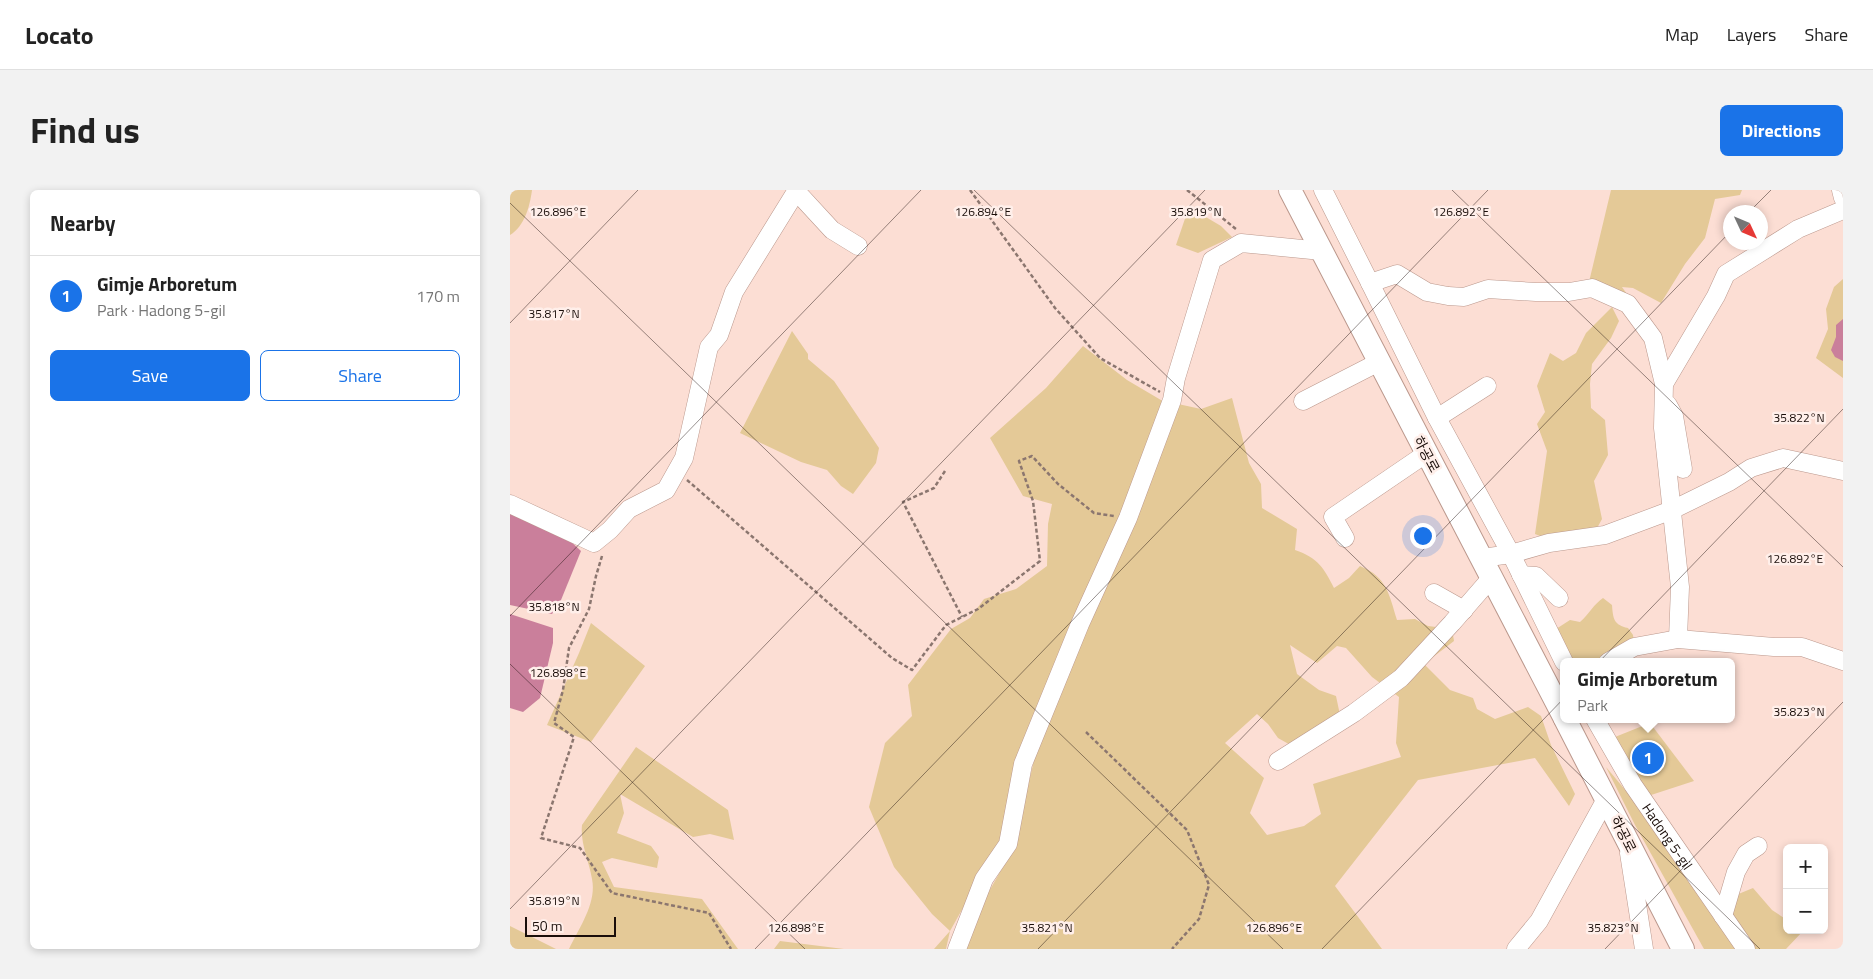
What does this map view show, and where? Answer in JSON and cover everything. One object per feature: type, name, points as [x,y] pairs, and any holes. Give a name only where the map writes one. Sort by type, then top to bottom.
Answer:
[{"type":"main road","name":"하공로","points":[[1290,190],[1560,708]]},
{"type":"main road","name":"하공로","points":[[1568,723],[1683,949]]},
{"type":"street","points":[[1323,190],[1437,418],[1511,554],[1562,658]]},
{"type":"street","points":[[1841,190],[1843,198]]},
{"type":"street","points":[[510,504],[594,543],[610,530],[629,509],[666,490],[684,458],[709,347],[719,335],[734,292],[796,191],[832,230],[858,246]]},
{"type":"street","points":[[1678,639],[1680,587],[1663,428],[1664,391],[1726,274],[1798,229],[1843,210]]},
{"type":"street","points":[[957,949],[984,880],[1008,844],[1023,764],[1080,624],[1128,518],[1172,400],[1176,378],[1212,260],[1241,243],[1322,251]]},
{"type":"street","points":[[1370,283],[1397,274],[1427,292],[1464,297],[1488,289],[1569,292],[1592,288],[1628,304],[1653,338],[1664,391],[1674,416],[1683,469]]},
{"type":"street","points":[[1303,401],[1380,362]]},
{"type":"street","points":[[1437,418],[1487,386]]},
{"type":"street","points":[[1345,538],[1333,517],[1427,453]]},
{"type":"street","points":[[1278,761],[1354,713],[1401,678],[1464,610],[1487,567],[1511,554],[1549,544],[1605,535],[1672,510],[1729,482],[1751,468],[1783,458],[1843,471]]},
{"type":"street","points":[[1521,576],[1536,576],[1559,598]]},
{"type":"street","points":[[1434,593],[1464,610]]},
{"type":"street","points":[[1615,658],[1634,648],[1678,639],[1774,647],[1802,647],[1843,661]]},
{"type":"street","name":"Hadong 5-gil","points":[[1598,723],[1633,785],[1746,949]]},
{"type":"street","points":[[1516,949],[1539,921],[1606,799]]},
{"type":"street","points":[[1627,840],[1644,949]]},
{"type":"street","points":[[1723,916],[1736,872],[1746,854],[1758,846]]},
{"type":"path","points":[[970,190],[1056,308],[1100,358],[1172,400]]},
{"type":"path","points":[[1187,190],[1255,244]]},
{"type":"path","points":[[677,471],[892,658],[912,670],[946,625],[978,608],[1040,561],[1033,501],[1018,461],[1032,456],[1058,484],[1094,513],[1128,518]]},
{"type":"path","points":[[945,471],[934,488],[903,502],[962,617]]},
{"type":"path","points":[[610,530],[596,576],[589,609],[569,648],[563,690],[554,723],[574,737],[541,838],[580,848],[612,893],[709,913],[731,949]]},
{"type":"path","points":[[1086,732],[1186,830],[1209,884],[1199,919],[1172,949]]},
{"type":"shaded area","points":[[510,190],[532,190],[523,221],[510,235]]},
{"type":"shaded area","points":[[1611,190],[1742,190],[1740,195],[1715,199],[1705,238],[1685,264],[1661,303],[1633,288],[1622,287],[1629,297],[1589,282]]},
{"type":"shaded area","points":[[1189,207],[1221,226],[1232,237],[1198,253],[1176,245]]},
{"type":"shaded area","points":[[1843,279],[1843,378],[1816,358],[1828,329],[1826,309],[1834,287]]},
{"type":"shaded area","points":[[1612,307],[1619,321],[1611,338],[1592,364],[1590,384],[1591,408],[1605,420],[1608,455],[1594,481],[1602,519],[1596,530],[1545,538],[1535,534],[1547,451],[1537,424],[1545,412],[1537,386],[1550,353],[1563,361],[1576,353],[1586,333]]},
{"type":"shaded area","points":[[1843,319],[1843,361],[1835,357],[1831,350],[1836,337],[1836,325]]},
{"type":"shaded area","points":[[792,331],[808,354],[808,359],[834,381],[879,448],[876,463],[853,494],[841,486],[827,470],[801,462],[740,433]]},
{"type":"shaded area","points":[[1083,346],[1127,380],[1166,403],[1123,513],[1113,528],[1122,548],[1178,404],[1201,409],[1232,398],[1249,463],[1261,484],[1262,508],[1297,529],[1295,550],[1315,560],[1327,575],[1334,588],[1349,578],[1360,566],[1369,570],[1386,587],[1397,620],[1415,619],[1428,626],[1452,629],[1454,641],[1424,664],[1450,690],[1473,698],[1477,709],[1495,719],[1528,707],[1541,716],[1551,745],[1575,794],[1569,806],[1535,758],[1418,780],[1335,886],[1382,949],[966,949],[987,895],[1013,849],[1036,752],[995,851],[950,931],[932,914],[894,867],[869,807],[885,743],[912,716],[908,685],[951,629],[970,618],[984,599],[1016,589],[1047,566],[1048,524],[1052,504],[1023,496],[990,438],[1046,388]],"holes":[[[1290,645],[1317,663],[1337,646],[1346,648],[1372,677],[1399,697],[1396,743],[1401,757],[1313,784],[1321,814],[1304,826],[1267,835],[1250,813],[1264,778],[1225,743],[1257,714],[1268,724],[1278,738],[1294,747],[1340,715],[1336,696],[1319,690],[1297,674]]]},
{"type":"shaded area","points":[[510,511],[567,538],[581,551],[561,600],[552,614],[510,605]]},
{"type":"shaded area","points":[[1603,598],[1612,605],[1615,621],[1628,628],[1633,635],[1634,643],[1607,658],[1569,658],[1556,629],[1570,620],[1580,622]]},
{"type":"shaded area","points":[[510,614],[553,628],[553,643],[540,698],[523,712],[510,708]]},
{"type":"shaded area","points":[[591,623],[645,666],[591,742],[547,725]]},
{"type":"shaded area","points":[[1650,723],[1694,781],[1648,796],[1615,737]]},
{"type":"shaded area","points":[[636,747],[728,810],[734,840],[710,834],[693,837],[620,794],[624,813],[617,833],[651,846],[659,857],[657,868],[612,858],[602,862],[614,887],[702,899],[738,949],[569,949],[590,906],[593,888],[583,845],[582,825]]},
{"type":"shaded area","points":[[1606,767],[1637,804],[1739,949],[1704,949],[1635,825]]},
{"type":"shaded area","points":[[1753,888],[1772,910],[1783,917],[1783,934],[1800,934],[1786,949],[1752,949],[1719,902]]},
{"type":"shaded area","points":[[510,926],[556,949],[510,949]]},
{"type":"shaded area","points":[[950,931],[946,949],[934,949]]},
{"type":"shaded area","points":[[780,941],[844,949],[774,949]]},
{"type":"place","name":"Gimje Arboretum","points":[[1648,758]]}]
